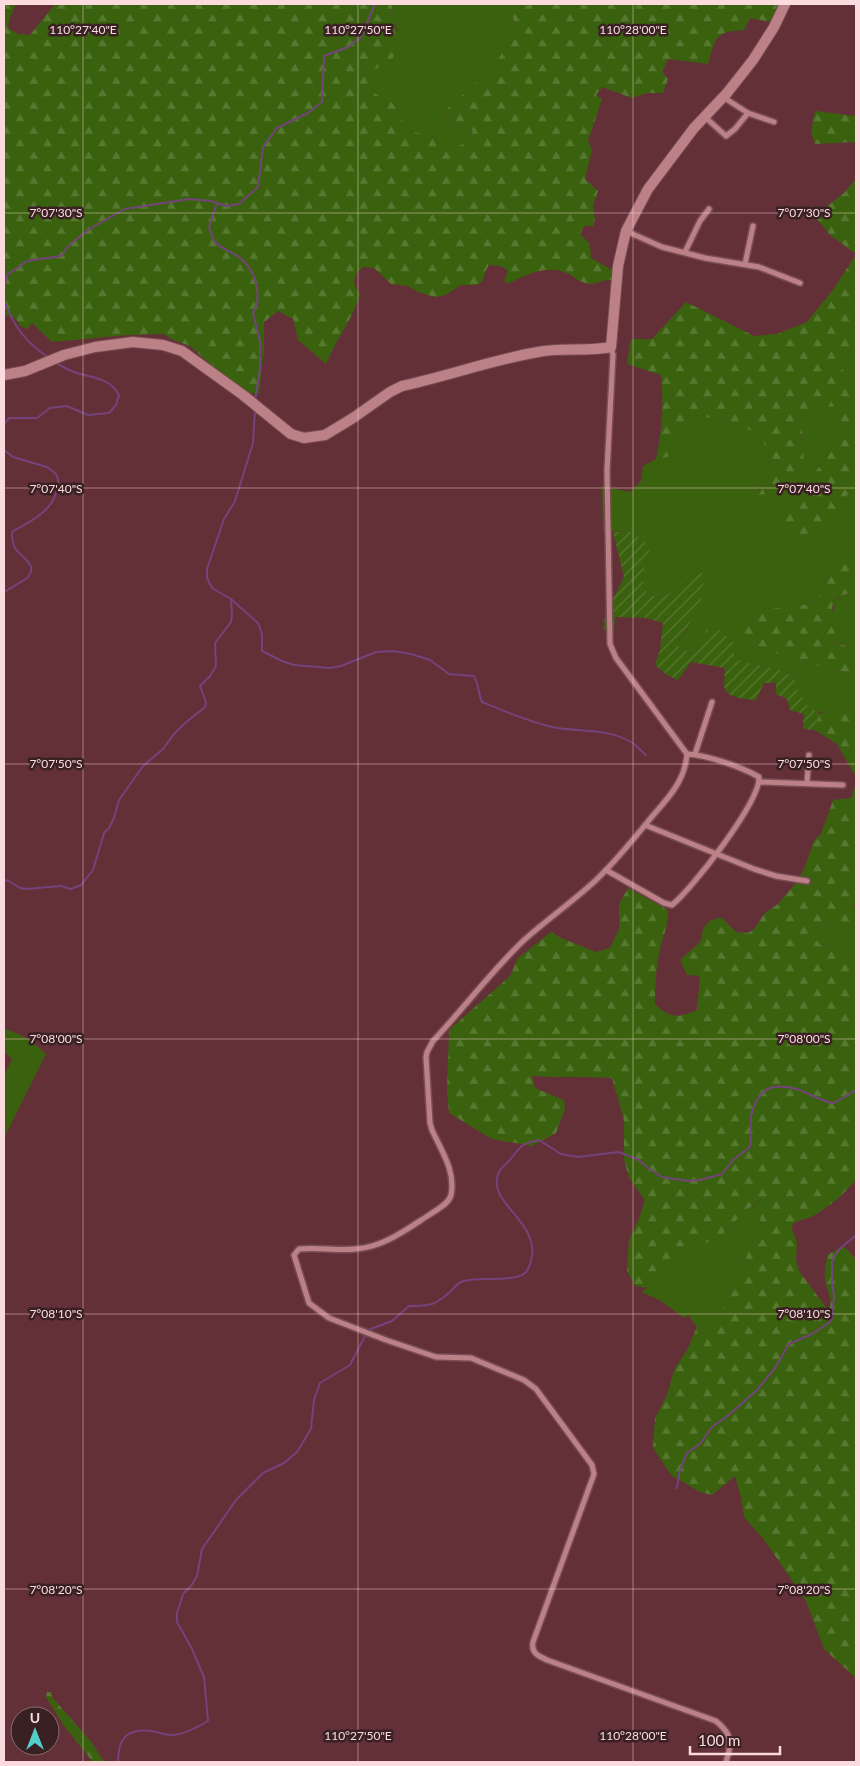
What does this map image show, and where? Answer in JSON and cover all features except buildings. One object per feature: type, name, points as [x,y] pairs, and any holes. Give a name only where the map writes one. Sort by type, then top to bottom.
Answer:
[{"type":"main road","points":[[4,375],[25,371],[64,355],[95,346],[133,342],[163,345],[182,351],[242,395],[290,434],[304,438],[325,435],[402,386],[529,353],[552,349],[602,349],[611,347],[618,266],[626,232],[648,189],[694,128],[723,97],[753,60],[774,27],[785,4]]},
{"type":"street","points":[[723,97],[748,113],[774,122]]},
{"type":"street","points":[[705,116],[726,136],[735,129],[748,113]]},
{"type":"street","points":[[685,252],[700,222],[710,209]]},
{"type":"street","points":[[745,264],[753,226]]},
{"type":"street","points":[[626,232],[662,248],[759,267],[800,282]]},
{"type":"street","points":[[611,347],[613,355],[607,471],[611,648],[687,754],[686,766],[679,784],[606,870],[521,944],[433,1041],[426,1052],[430,1123],[449,1167],[452,1185],[450,1199],[410,1227],[377,1244],[356,1249],[304,1248],[295,1252],[295,1258],[310,1303],[328,1318],[436,1357],[471,1358],[524,1380],[536,1389],[592,1465],[594,1474],[536,1633],[532,1645],[534,1651],[538,1656],[547,1660],[716,1722],[728,1734],[730,1741],[726,1762]]},
{"type":"street","points":[[695,754],[712,702]]},
{"type":"street","points":[[606,870],[664,903],[672,905],[718,854],[740,820],[760,782],[759,777],[695,754],[687,754]]},
{"type":"street","points":[[807,783],[808,755]]},
{"type":"street","points":[[760,782],[843,785]]},
{"type":"street","points":[[645,825],[776,876],[807,881]]},
{"type":"green space","points":[[4,4],[16,4],[9,20],[8,28],[18,34],[30,35],[55,4],[392,4],[393,20],[400,41],[398,51],[391,60],[372,71],[368,81],[373,91],[382,99],[392,102],[400,111],[403,123],[411,131],[433,137],[450,153],[468,140],[473,131],[464,126],[453,125],[446,117],[448,107],[491,71],[502,53],[517,37],[515,22],[505,10],[512,5],[779,4],[771,22],[750,18],[744,30],[727,32],[718,38],[708,64],[668,59],[662,72],[668,79],[663,93],[647,93],[632,98],[602,87],[596,95],[602,99],[588,141],[592,150],[585,179],[598,191],[593,205],[595,219],[593,226],[584,226],[580,234],[590,244],[591,258],[612,270],[612,280],[589,284],[564,272],[549,270],[534,272],[507,284],[504,280],[508,271],[501,266],[489,265],[482,282],[476,285],[461,285],[446,295],[435,297],[418,292],[408,286],[391,284],[374,268],[363,267],[354,280],[360,294],[357,304],[326,364],[298,340],[293,319],[278,311],[264,322],[264,351],[259,394],[247,392],[211,365],[190,346],[171,339],[164,334],[128,335],[52,342],[32,323],[27,329],[19,325],[17,320],[9,315],[4,316]]},
{"type":"green space","points":[[392,4],[535,4],[524,6],[512,5],[505,10],[515,22],[517,37],[502,53],[491,71],[448,107],[446,117],[453,125],[464,126],[473,131],[468,140],[450,154],[433,137],[411,131],[403,123],[400,111],[392,102],[382,99],[373,91],[368,81],[372,71],[398,30],[393,20]]},
{"type":"green space","points":[[815,111],[856,116],[856,142],[815,144],[811,132]]},
{"type":"green space","points":[[856,179],[856,254],[830,235],[817,219],[821,211],[844,193]]},
{"type":"green space","points":[[856,255],[856,337],[846,353],[842,369],[851,377],[856,376],[856,488],[853,488],[813,537],[796,538],[783,518],[836,444],[842,407],[810,406],[802,425],[804,466],[789,491],[757,495],[770,460],[761,434],[725,421],[689,414],[668,457],[656,459],[662,418],[661,375],[627,364],[631,339],[652,339],[686,302],[754,336],[777,334],[807,322],[832,291]]},
{"type":"green space","points":[[856,337],[856,376],[851,377],[842,369],[842,365],[846,352]]},
{"type":"green space","points":[[810,406],[842,406],[836,444],[804,487],[812,537],[853,488],[856,488],[856,539],[827,573],[821,595],[805,605],[768,609],[754,607],[743,640],[804,663],[856,674],[856,704],[854,708],[830,712],[814,711],[808,707],[798,691],[794,677],[776,669],[734,659],[706,630],[699,650],[692,654],[678,646],[688,628],[690,573],[677,588],[667,595],[655,597],[648,595],[643,577],[651,546],[631,532],[603,531],[602,486],[630,492],[641,481],[643,466],[656,459],[668,456],[689,414],[725,421],[761,434],[770,460],[757,494],[804,466],[802,425]]},
{"type":"green space","points":[[613,532],[631,532],[651,546],[643,577],[648,595],[655,597],[667,595],[677,588],[690,573],[705,573],[702,596],[698,607],[678,646],[692,654],[699,650],[706,630],[719,630],[734,643],[734,659],[776,669],[794,677],[805,703],[819,713],[815,730],[803,729],[804,714],[790,710],[787,699],[776,694],[776,683],[764,683],[756,700],[739,698],[727,692],[724,684],[725,668],[691,662],[678,680],[667,675],[655,665],[660,650],[663,623],[646,618],[615,617],[614,633],[603,630],[605,615],[624,577]]},
{"type":"green space","points":[[856,539],[856,594],[844,595],[837,599],[832,606],[832,611],[837,623],[834,638],[838,643],[856,648],[856,674],[804,663],[743,640],[739,626],[754,607],[768,609],[805,605],[821,595],[827,573]]},
{"type":"green space","points":[[856,594],[856,648],[836,640],[834,633],[836,628],[832,613],[834,602],[843,595]]},
{"type":"green space","points":[[856,704],[856,777],[837,744],[815,730],[819,713],[854,708]]},
{"type":"green space","points":[[856,783],[856,900],[852,927],[847,933],[840,934],[834,930],[827,920],[822,921],[815,929],[816,940],[820,944],[856,958],[856,1179],[842,1195],[825,1208],[791,1226],[797,1243],[796,1260],[799,1271],[828,1310],[831,1302],[826,1283],[825,1267],[828,1255],[842,1246],[856,1260],[856,1678],[824,1649],[806,1601],[765,1541],[744,1517],[735,1476],[712,1495],[700,1492],[671,1475],[653,1448],[655,1418],[667,1395],[674,1370],[687,1350],[697,1327],[706,1329],[722,1314],[732,1285],[760,1225],[761,1199],[743,1213],[722,1235],[692,1250],[648,1288],[635,1286],[627,1271],[629,1240],[645,1200],[629,1178],[624,1160],[624,1120],[612,1078],[532,1076],[535,1088],[564,1100],[565,1109],[556,1133],[532,1146],[492,1139],[449,1113],[447,1090],[449,1030],[510,976],[518,958],[551,932],[596,952],[610,948],[619,929],[619,904],[628,888],[668,910],[667,925],[658,963],[655,1004],[660,1009],[674,1016],[685,1015],[697,1010],[700,976],[687,975],[680,960],[698,944],[702,938],[705,926],[714,919],[722,918],[736,932],[748,933],[754,929],[765,913],[778,904],[795,884],[804,869],[814,841],[821,834],[833,800],[851,798]]},
{"type":"green space","points":[[856,900],[856,958],[820,944],[816,940],[815,929],[822,921],[827,920],[833,929],[853,913]]},
{"type":"green space","points":[[4,1028],[29,1039],[46,1054],[4,1138],[4,1076],[12,1059],[4,1051]]},
{"type":"green space","points":[[762,1199],[760,1225],[732,1285],[722,1314],[706,1329],[697,1327],[688,1315],[684,1318],[661,1301],[642,1292],[692,1250],[722,1235],[743,1213]]},
{"type":"green space","points":[[47,1692],[52,1692],[52,1697],[60,1706],[52,1706],[46,1697]]},
{"type":"green space","points":[[60,1706],[92,1743],[104,1762],[93,1762],[60,1720]]},
{"type":"waterway","points":[[4,290],[7,275],[27,261],[61,256],[69,245],[91,228],[125,209],[189,199],[211,201],[227,206],[239,204],[258,187],[263,147],[277,128],[308,113],[322,102],[324,56],[348,47],[361,37],[375,4]]},
{"type":"waterway","points":[[217,203],[209,227],[214,240],[217,244],[245,262],[256,283],[257,299],[253,313],[260,341],[260,369],[255,401]]},
{"type":"waterway","points":[[4,300],[11,317],[21,332],[33,346],[48,357]]},
{"type":"waterway","points":[[4,424],[9,418],[37,418],[50,408],[67,406],[88,415],[109,413],[116,405],[119,395],[105,381],[71,371],[56,363]]},
{"type":"waterway","points":[[255,410],[253,443],[235,501],[224,519],[207,569],[207,578],[212,588],[231,599],[258,623],[262,634],[262,651],[294,665],[330,668],[341,666],[376,652],[393,651],[411,654],[430,660],[449,674],[474,676],[482,702],[548,726],[601,732],[621,737],[633,743],[646,755]]},
{"type":"waterway","points":[[4,450],[13,457],[47,467],[56,474],[58,481],[56,493],[49,506],[32,521],[12,532],[14,546],[30,564],[31,572],[27,578],[4,592]]},
{"type":"waterway","points":[[4,882],[7,880],[20,888],[26,889],[61,886],[71,889],[81,885],[93,870],[104,833],[114,818],[119,800],[143,766],[163,749],[184,724],[205,707],[206,702],[200,686],[210,676],[216,666],[215,643],[231,622],[231,599]]},
{"type":"waterway","points":[[118,1762],[122,1741],[130,1733],[143,1730],[176,1735],[208,1721],[204,1677],[191,1647],[177,1622],[177,1613],[183,1594],[197,1576],[202,1549],[236,1500],[263,1473],[284,1463],[297,1452],[311,1429],[314,1400],[320,1383],[350,1365],[368,1330],[392,1321],[409,1306],[435,1303],[461,1282],[467,1280],[512,1278],[520,1276],[528,1270],[532,1256],[531,1243],[527,1231],[499,1193],[497,1183],[499,1172],[521,1146],[539,1140],[561,1154],[578,1157],[619,1152],[639,1160],[662,1177],[688,1181],[700,1180],[722,1174],[733,1160],[750,1147],[752,1112],[759,1097],[769,1088],[789,1087],[834,1103],[856,1090]]},
{"type":"waterway","points":[[677,1488],[680,1470],[687,1453],[700,1444],[712,1427],[757,1390],[775,1368],[789,1344],[812,1334],[830,1322],[834,1296],[832,1262],[834,1256],[856,1235]]}]
